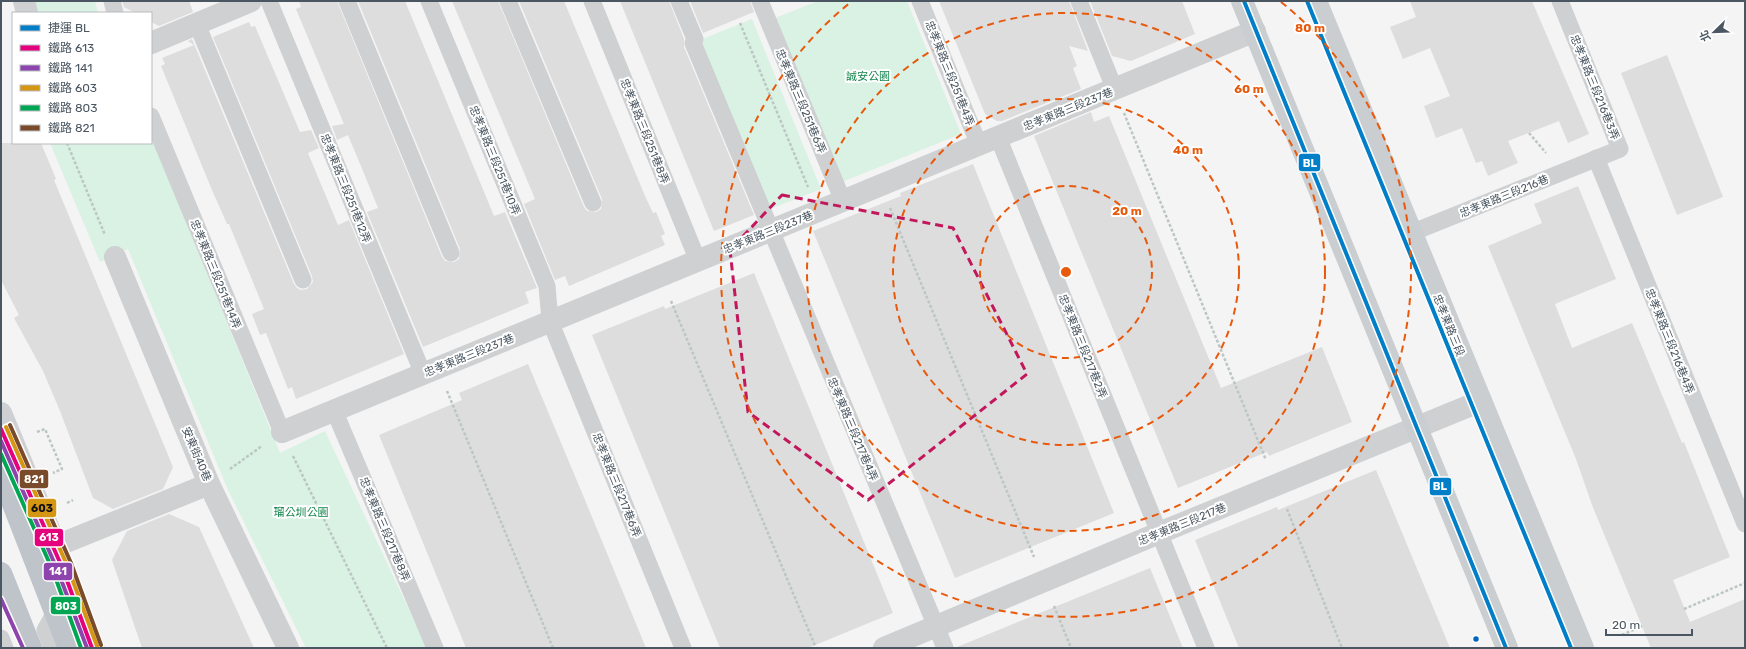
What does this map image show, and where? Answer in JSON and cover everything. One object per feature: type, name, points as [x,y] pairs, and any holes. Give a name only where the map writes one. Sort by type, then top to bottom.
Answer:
[{"type":"highway","points":[[1,473],[69,648]]},
{"type":"highway","points":[[1,573],[31,648]]},
{"type":"main road","points":[[1242,1],[1507,648]]},
{"type":"main road","name":"忠孝東路三段","points":[[1316,1],[1583,648]]},
{"type":"street","points":[[24,1],[26,12]]},
{"type":"street","points":[[152,43],[251,1]]},
{"type":"street","name":"忠孝東路三段237巷","points":[[282,432],[1255,32]]},
{"type":"street","name":"安東街40巷","points":[[115,257],[209,484],[288,648]]},
{"type":"street","name":"忠孝東路三段217巷","points":[[884,648],[1481,401]]},
{"type":"street","points":[[1,412],[56,546],[94,648]]},
{"type":"street","points":[[56,546],[209,484]]},
{"type":"lane","points":[[112,1],[115,12]]},
{"type":"lane","name":"忠孝東路三段251巷12弄","points":[[269,1],[430,371]]},
{"type":"lane","points":[[346,1],[451,252]]},
{"type":"lane","name":"忠孝東路三段251巷10弄","points":[[429,1],[547,286],[550,322]]},
{"type":"lane","points":[[508,1],[594,203]]},
{"type":"lane","name":"忠孝東路三段251巷8弄","points":[[592,1],[698,261]]},
{"type":"lane","name":"忠孝東路三段217巷4弄","points":[[679,1],[695,39],[693,43],[944,648]]},
{"type":"lane","name":"忠孝東路三段251巷6弄","points":[[760,1],[843,201]]},
{"type":"lane","name":"忠孝東路三段251巷4弄","points":[[920,1],[989,141]]},
{"type":"lane","points":[[1080,1],[1115,90]]},
{"type":"lane","name":"忠孝東路三段216巷3弄","points":[[1560,1],[1620,149],[1596,158]]},
{"type":"lane","points":[[197,24],[303,280]]},
{"type":"lane","name":"忠孝東路三段251巷14弄","points":[[152,118],[282,432]]},
{"type":"lane","name":"忠孝東路三段217巷2弄","points":[[989,141],[1159,533],[1206,648]]},
{"type":"lane","name":"忠孝東路三段216巷","points":[[1411,233],[1596,158]]},
{"type":"lane","name":"忠孝東路三段216巷4弄","points":[[1596,158],[1745,524]]},
{"type":"lane","name":"忠孝東路三段217巷6弄","points":[[550,322],[683,648]]},
{"type":"lane","name":"忠孝東路三段217巷8弄","points":[[334,410],[435,648]]},
{"type":"lane","points":[[52,648],[45,630],[70,585]]},
{"type":"lane","points":[[1,638],[5,648]]},
{"type":"path","points":[[740,24],[810,193]]},
{"type":"path","points":[[1115,90],[1342,648]]},
{"type":"path","points":[[67,144],[115,257]]},
{"type":"path","points":[[881,185],[1071,648]]},
{"type":"path","points":[[660,276],[816,648]]},
{"type":"path","points":[[430,371],[553,648]]},
{"type":"path","points":[[35,433],[45,429],[62,469],[53,473],[55,479]]},
{"type":"path","points":[[209,484],[282,432],[387,648]]},
{"type":"path","points":[[63,497],[65,503],[73,500]]},
{"type":"path","points":[[1684,608],[1745,583]]},
{"type":"path","points":[[1622,635],[1642,626]]},
{"type":"highlighted area","points":[[782,195],[953,228],[1027,374],[868,500],[748,412],[730,250]]},
{"type":"green space","points":[[34,1],[95,1],[98,12],[37,12]]},
{"type":"green space","name":"誠安公園","points":[[818,1],[907,1],[961,134],[842,182],[775,18]]},
{"type":"green space","points":[[752,19],[821,189],[763,212],[695,42]]},
{"type":"green space","name":"瑠公圳公園","points":[[152,137],[280,453],[325,431],[427,648],[306,648],[228,490],[128,249],[100,262],[50,144],[152,144]]},
{"type":"building","points":[[122,1],[189,1],[193,12],[159,26],[152,22],[152,12],[133,12],[124,7]]},
{"type":"building","points":[[299,1],[337,1],[442,257],[445,261],[454,262],[459,259],[460,249],[358,1],[405,1],[494,216],[505,212],[537,288],[525,292],[529,303],[423,347],[367,212],[378,208],[363,171],[348,135],[337,140],[332,126],[344,124],[296,9],[301,7]]},
{"type":"building","points":[[452,1],[498,1],[584,207],[587,211],[596,212],[601,209],[602,199],[519,1],[564,1],[645,196],[653,213],[656,212],[665,234],[661,236],[665,245],[569,286],[565,276],[555,280],[524,204],[535,199]]},
{"type":"building","points":[[620,1],[669,1],[684,39],[684,47],[754,215],[714,231]]},
{"type":"building","points":[[690,1],[750,1],[754,12],[703,33]]},
{"type":"building","points":[[939,1],[1069,1],[1088,51],[1069,46],[1077,66],[1073,68],[1081,89],[1002,121],[997,121],[985,114]]},
{"type":"building","points":[[1090,1],[1182,1],[1195,34],[1131,61],[1112,56]]},
{"type":"building","points":[[1410,1],[1532,1],[1589,134],[1568,143],[1559,121],[1508,141],[1518,163],[1488,176],[1482,161],[1476,163],[1462,128],[1436,138],[1424,106],[1450,96],[1430,48],[1403,59],[1390,27],[1416,17]]},
{"type":"building","points":[[249,22],[251,27],[255,26],[300,132],[311,130],[319,148],[308,153],[338,225],[349,220],[404,354],[296,399],[292,387],[288,389],[266,333],[260,335],[252,314],[264,309],[229,224],[227,224],[212,190],[161,66],[165,64],[162,58],[194,45],[188,41],[192,39],[294,284],[301,290],[307,289],[313,282],[312,276],[213,37]]},
{"type":"building","points":[[1667,55],[1723,197],[1677,215],[1621,73]]},
{"type":"building","points":[[1091,112],[1094,122],[1109,116],[1221,388],[1322,347],[1352,422],[1269,456],[1267,452],[1178,488],[1034,136]]},
{"type":"building","points":[[1,143],[41,144],[56,179],[54,180],[173,467],[163,489],[113,509],[93,498],[60,411],[43,371],[14,318],[19,315],[1,280]]},
{"type":"building","points":[[973,164],[1114,513],[955,578],[813,231],[901,196],[900,193]]},
{"type":"building","points":[[1578,186],[1616,279],[1555,304],[1572,348],[1632,323],[1682,443],[1684,442],[1730,557],[1673,580],[1690,622],[1745,599],[1745,648],[1651,648],[1592,505],[1576,459],[1488,246],[1542,223],[1534,204]]},
{"type":"building","points":[[754,273],[893,613],[808,648],[720,648],[592,335],[664,306],[665,309]]},
{"type":"building","points":[[528,364],[646,648],[466,648],[379,435],[462,400],[459,393]]},
{"type":"building","points":[[1376,470],[1450,648],[1239,648],[1195,540],[1277,507],[1278,510]]},
{"type":"building","points":[[169,514],[199,527],[254,648],[142,648],[112,560],[127,531]]},
{"type":"building","points":[[1150,568],[1183,648],[957,648],[957,647]]},
{"type":"metro line","name":"BL","points":[[1244,1],[1506,648]]},
{"type":"metro line","name":"BL","points":[[1307,1],[1571,648]]},
{"type":"rail line","name":"821","points":[[10,425],[71,563],[101,645]]},
{"type":"rail line","name":"603","points":[[6,427],[67,565],[97,646]]},
{"type":"rail line","name":"613","points":[[1,429],[62,567],[92,648]]},
{"type":"rail line","name":"141","points":[[1,441],[57,569],[87,648]]},
{"type":"rail line","name":"803","points":[[1,454],[53,571],[81,648]]},
{"type":"rail line","name":"141","points":[[1,599],[23,648]]}]
